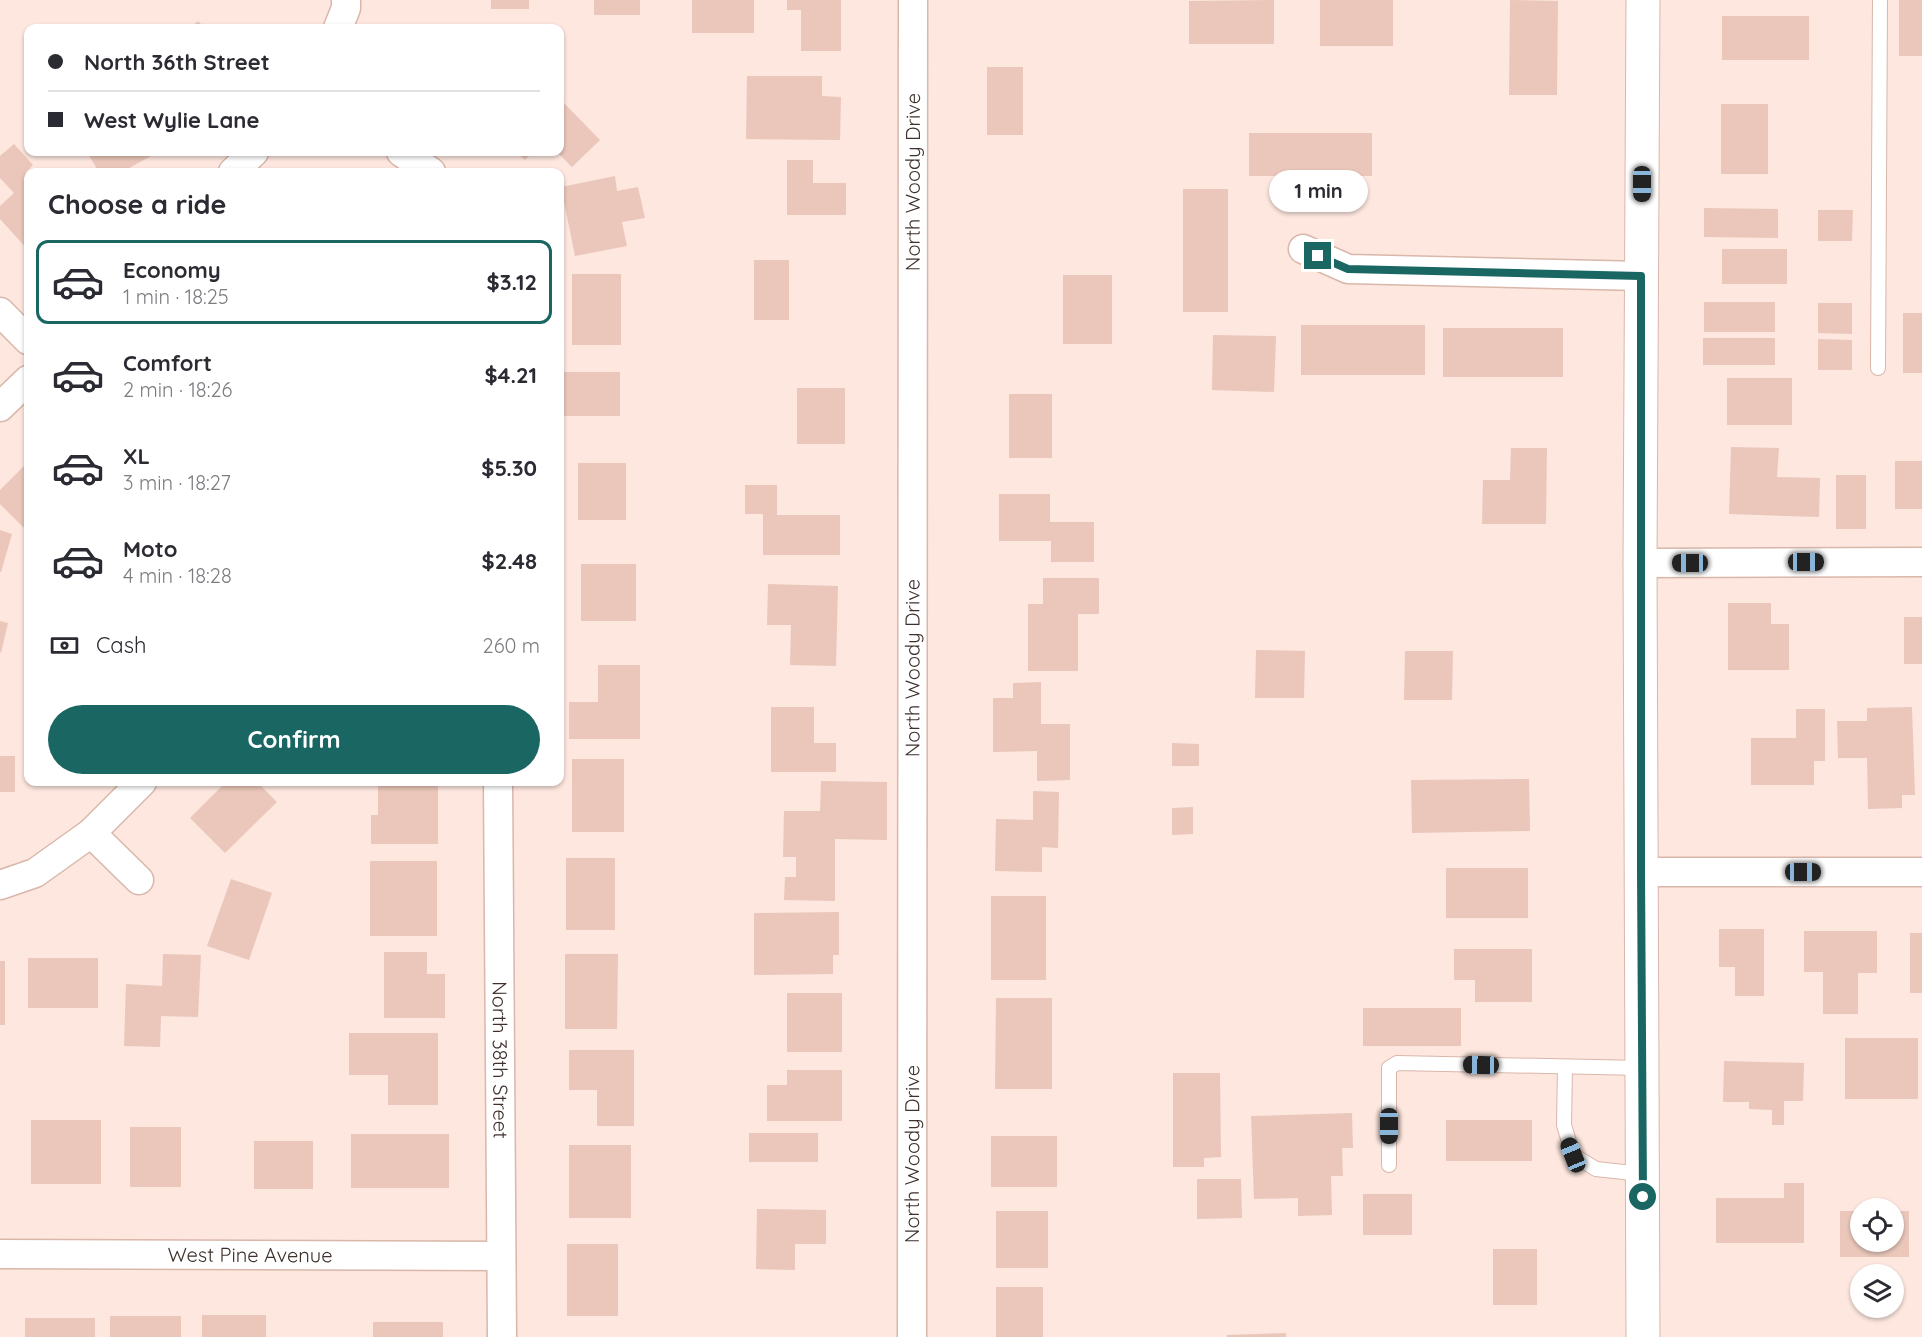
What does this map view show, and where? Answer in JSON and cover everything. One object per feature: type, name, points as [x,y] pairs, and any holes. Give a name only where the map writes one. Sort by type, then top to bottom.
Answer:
[{"type":"street","points":[[340,24],[346,8],[346,0]]},
{"type":"street","name":"North Woody Drive","points":[[912,1337],[914,0]]},
{"type":"street","points":[[1642,1337],[1640,563],[1643,0]]},
{"type":"street","points":[[237,168],[250,156]]},
{"type":"street","points":[[406,156],[425,168]]},
{"type":"street","points":[[1303,249],[1348,269],[1641,276]]},
{"type":"street","points":[[0,312],[24,336]]},
{"type":"street","points":[[0,407],[24,384]]},
{"type":"street","points":[[1640,563],[1922,562]]},
{"type":"street","points":[[0,885],[35,873],[91,833],[138,786]]},
{"type":"street","name":"North 38th Street","points":[[498,786],[502,1337]]},
{"type":"street","points":[[91,833],[139,880]]},
{"type":"street","points":[[1641,872],[1922,872]]},
{"type":"street","name":"West Pine Avenue","points":[[0,1254],[501,1256]]},
{"type":"lane","points":[[1878,368],[1880,0]]},
{"type":"lane","points":[[1389,1165],[1389,1068],[1397,1063],[1642,1068]]},
{"type":"lane","points":[[1565,1067],[1564,1125],[1573,1155],[1596,1169],[1643,1174]]},
{"type":"building","points":[[491,0],[529,0],[529,9],[491,9]]},
{"type":"building","points":[[594,0],[640,0],[640,15],[594,15]]},
{"type":"building","points":[[692,0],[754,0],[754,33],[692,33]]},
{"type":"building","points":[[787,0],[841,0],[841,51],[801,51],[801,10],[787,10]]},
{"type":"building","points":[[1274,0],[1274,44],[1189,44],[1189,1]]},
{"type":"building","points":[[1320,0],[1393,0],[1393,46],[1320,46]]},
{"type":"building","points":[[1510,0],[1558,1],[1557,95],[1509,95]]},
{"type":"building","points":[[1899,0],[1922,0],[1922,56],[1899,56]]},
{"type":"building","points":[[1722,16],[1809,16],[1809,60],[1722,60]]},
{"type":"building","points":[[987,67],[1023,67],[1023,135],[987,135]]},
{"type":"building","points":[[747,76],[822,76],[822,96],[841,97],[840,140],[746,139]]},
{"type":"building","points":[[564,103],[600,140],[572,167],[561,156],[564,156]]},
{"type":"building","points":[[1721,104],[1768,104],[1768,174],[1721,174]]},
{"type":"building","points":[[1249,133],[1372,133],[1372,176],[1249,176]]},
{"type":"building","points":[[14,144],[33,165],[30,168],[24,168],[24,246],[0,219],[0,206],[14,193],[0,178],[0,156]]},
{"type":"building","points":[[89,156],[151,156],[129,168],[97,168]]},
{"type":"building","points":[[787,160],[813,160],[813,183],[846,183],[846,215],[787,215]]},
{"type":"building","points":[[615,176],[617,191],[638,187],[645,218],[622,222],[627,246],[575,256],[564,202],[564,186]]},
{"type":"building","points":[[1183,189],[1228,189],[1228,312],[1183,312]]},
{"type":"building","points":[[1704,208],[1778,209],[1778,238],[1704,237]]},
{"type":"building","points":[[1818,210],[1853,210],[1852,241],[1818,241]]},
{"type":"building","points":[[1722,249],[1787,249],[1787,284],[1722,284]]},
{"type":"building","points":[[754,260],[789,260],[789,320],[754,320]]},
{"type":"building","points":[[572,274],[621,274],[621,345],[572,345]]},
{"type":"building","points":[[1063,275],[1112,275],[1112,344],[1063,344]]},
{"type":"building","points":[[1704,302],[1775,302],[1775,332],[1704,332]]},
{"type":"building","points":[[1818,303],[1852,303],[1852,334],[1818,333]]},
{"type":"building","points":[[1903,313],[1922,313],[1922,373],[1903,373]]},
{"type":"building","points":[[1301,325],[1425,325],[1425,375],[1301,375]]},
{"type":"building","points":[[1443,328],[1563,328],[1563,377],[1443,377]]},
{"type":"building","points":[[1213,335],[1276,336],[1274,392],[1212,390]]},
{"type":"building","points":[[1703,338],[1775,338],[1775,365],[1703,365]]},
{"type":"building","points":[[1818,339],[1852,340],[1852,370],[1818,370]]},
{"type":"building","points":[[564,372],[620,372],[620,416],[564,416]]},
{"type":"building","points":[[1727,378],[1792,378],[1792,425],[1727,425]]},
{"type":"building","points":[[797,388],[845,388],[845,444],[797,444]]},
{"type":"building","points":[[1009,394],[1052,394],[1052,458],[1009,458]]},
{"type":"building","points":[[1731,447],[1779,448],[1777,477],[1820,478],[1819,517],[1729,514]]},
{"type":"building","points":[[1511,448],[1547,448],[1546,524],[1482,524],[1483,480],[1510,480]]},
{"type":"building","points":[[1895,461],[1922,461],[1922,509],[1895,509]]},
{"type":"building","points":[[578,463],[626,463],[626,520],[578,520]]},
{"type":"building","points":[[24,466],[24,528],[0,504],[0,490]]},
{"type":"building","points":[[1836,475],[1866,475],[1866,529],[1836,529]]},
{"type":"building","points":[[745,485],[777,485],[777,515],[840,515],[840,555],[763,555],[763,514],[745,514]]},
{"type":"building","points":[[999,494],[1050,494],[1050,522],[1094,522],[1094,562],[1051,562],[1051,541],[999,541]]},
{"type":"building","points":[[0,530],[12,534],[1,572],[0,572]]},
{"type":"building","points":[[581,564],[636,564],[636,621],[581,621]]},
{"type":"building","points":[[1043,578],[1099,578],[1099,614],[1078,614],[1078,671],[1028,671],[1028,604],[1043,604]]},
{"type":"building","points":[[768,584],[838,586],[836,666],[790,665],[791,625],[767,625]]},
{"type":"building","points":[[1728,603],[1771,603],[1771,624],[1789,624],[1789,670],[1728,670]]},
{"type":"building","points":[[1904,617],[1922,617],[1922,664],[1904,664]]},
{"type":"building","points":[[0,621],[8,623],[1,653],[0,652]]},
{"type":"building","points":[[1256,650],[1305,651],[1304,698],[1255,698]]},
{"type":"building","points":[[1405,651],[1453,651],[1452,700],[1404,700]]},
{"type":"building","points":[[598,665],[640,665],[640,739],[569,739],[569,702],[598,702]]},
{"type":"building","points":[[1041,682],[1041,724],[1070,724],[1070,780],[1037,781],[1037,751],[993,752],[993,698],[1013,698],[1013,683]]},
{"type":"building","points":[[771,707],[814,707],[814,743],[836,743],[836,772],[771,772]]},
{"type":"building","points":[[1912,707],[1915,795],[1902,795],[1902,808],[1868,809],[1867,758],[1838,758],[1837,721],[1867,721],[1867,708]]},
{"type":"building","points":[[1796,709],[1825,709],[1825,761],[1814,761],[1814,785],[1751,785],[1751,738],[1796,738]]},
{"type":"building","points":[[1172,743],[1199,744],[1199,766],[1172,766]]},
{"type":"building","points":[[0,756],[15,756],[15,792],[0,792]]},
{"type":"building","points":[[572,759],[624,759],[624,832],[572,832]]},
{"type":"building","points":[[1529,779],[1530,831],[1412,833],[1411,780]]},
{"type":"building","points":[[821,781],[887,782],[887,840],[835,839],[835,901],[784,900],[785,877],[796,877],[796,857],[783,857],[784,811],[820,811]]},
{"type":"building","points":[[222,786],[261,786],[277,802],[225,853],[190,818]]},
{"type":"building","points":[[378,786],[438,786],[438,844],[371,844],[371,815],[378,815]]},
{"type":"building","points":[[1033,791],[1059,792],[1058,848],[1042,847],[1042,872],[995,871],[996,819],[1033,820]]},
{"type":"building","points":[[1193,807],[1193,834],[1172,835],[1172,808]]},
{"type":"building","points":[[566,858],[615,858],[615,930],[566,930]]},
{"type":"building","points":[[370,861],[437,861],[437,936],[370,936]]},
{"type":"building","points":[[1446,868],[1528,868],[1528,918],[1446,918]]},
{"type":"building","points":[[231,879],[272,893],[249,960],[207,946]]},
{"type":"building","points":[[991,896],[1046,896],[1046,980],[991,980]]},
{"type":"building","points":[[839,912],[839,955],[833,955],[833,974],[754,975],[754,913]]},
{"type":"building","points":[[1719,929],[1764,929],[1764,996],[1735,996],[1735,967],[1719,967]]},
{"type":"building","points":[[1804,931],[1877,931],[1877,973],[1858,973],[1858,1014],[1823,1014],[1823,972],[1804,972]]},
{"type":"building","points":[[1910,933],[1922,933],[1922,993],[1910,993]]},
{"type":"building","points":[[1454,949],[1532,949],[1532,1002],[1475,1002],[1475,980],[1454,980]]},
{"type":"building","points":[[384,952],[427,952],[427,974],[445,974],[445,1018],[384,1018]]},
{"type":"building","points":[[163,954],[201,955],[198,1017],[161,1016],[160,1047],[124,1046],[126,984],[162,986]]},
{"type":"building","points":[[565,954],[618,954],[617,1029],[565,1029]]},
{"type":"building","points":[[28,958],[98,958],[98,1008],[28,1008]]},
{"type":"building","points":[[0,961],[5,961],[5,1025],[0,1025]]},
{"type":"building","points":[[787,993],[842,993],[842,1052],[787,1052]]},
{"type":"building","points":[[996,998],[1052,998],[1052,1089],[995,1089]]},
{"type":"building","points":[[1363,1008],[1461,1008],[1461,1046],[1363,1046]]},
{"type":"building","points":[[349,1033],[438,1033],[438,1105],[388,1105],[388,1075],[349,1075]]},
{"type":"building","points":[[1845,1038],[1918,1038],[1918,1099],[1845,1099]]},
{"type":"building","points":[[569,1050],[634,1050],[634,1126],[597,1126],[597,1090],[569,1090]]},
{"type":"building","points":[[1724,1061],[1804,1063],[1803,1101],[1784,1101],[1784,1125],[1772,1125],[1772,1110],[1749,1109],[1749,1102],[1723,1102]]},
{"type":"building","points":[[787,1070],[842,1070],[842,1121],[767,1121],[767,1085],[787,1085]]},
{"type":"building","points":[[1173,1073],[1220,1073],[1221,1157],[1204,1158],[1204,1167],[1173,1167]]},
{"type":"building","points":[[1352,1113],[1353,1148],[1342,1148],[1343,1176],[1331,1176],[1332,1215],[1298,1216],[1298,1198],[1254,1199],[1251,1116]]},
{"type":"building","points":[[31,1120],[101,1120],[101,1184],[31,1184]]},
{"type":"building","points":[[1446,1120],[1532,1120],[1532,1161],[1446,1161]]},
{"type":"building","points":[[130,1127],[181,1127],[181,1187],[130,1187]]},
{"type":"building","points":[[749,1133],[818,1133],[818,1162],[749,1162]]},
{"type":"building","points":[[351,1134],[449,1134],[449,1188],[351,1188]]},
{"type":"building","points":[[991,1136],[1057,1136],[1057,1187],[991,1187]]},
{"type":"building","points":[[254,1141],[313,1141],[313,1189],[254,1189]]},
{"type":"building","points":[[569,1145],[631,1145],[631,1218],[569,1218]]},
{"type":"building","points":[[1197,1179],[1241,1179],[1242,1218],[1197,1219]]},
{"type":"building","points":[[1784,1183],[1804,1183],[1804,1243],[1716,1243],[1716,1198],[1784,1198]]},
{"type":"building","points":[[1363,1194],[1412,1194],[1412,1235],[1363,1235]]},
{"type":"building","points":[[757,1209],[826,1210],[826,1244],[795,1244],[795,1270],[756,1269]]},
{"type":"building","points":[[996,1211],[1048,1211],[1048,1268],[996,1268]]},
{"type":"building","points":[[1840,1211],[1850,1211],[1850,1252],[1904,1252],[1904,1211],[1909,1211],[1909,1257],[1840,1257]]},
{"type":"building","points":[[567,1244],[618,1244],[618,1316],[567,1316]]},
{"type":"building","points":[[1493,1249],[1537,1249],[1537,1305],[1493,1305]]},
{"type":"building","points":[[996,1287],[1043,1287],[1043,1337],[996,1337]]},
{"type":"building","points":[[202,1315],[266,1315],[266,1337],[202,1337]]},
{"type":"building","points":[[110,1316],[181,1316],[181,1337],[110,1337]]},
{"type":"building","points":[[25,1318],[95,1318],[95,1337],[25,1337]]},
{"type":"building","points":[[373,1322],[443,1322],[443,1337],[373,1337]]},
{"type":"building","points":[[1286,1333],[1286,1337],[1227,1337],[1227,1335]]},
{"type":"route","points":[[1318,256],[1348,269],[1641,276],[1643,1197]]}]
